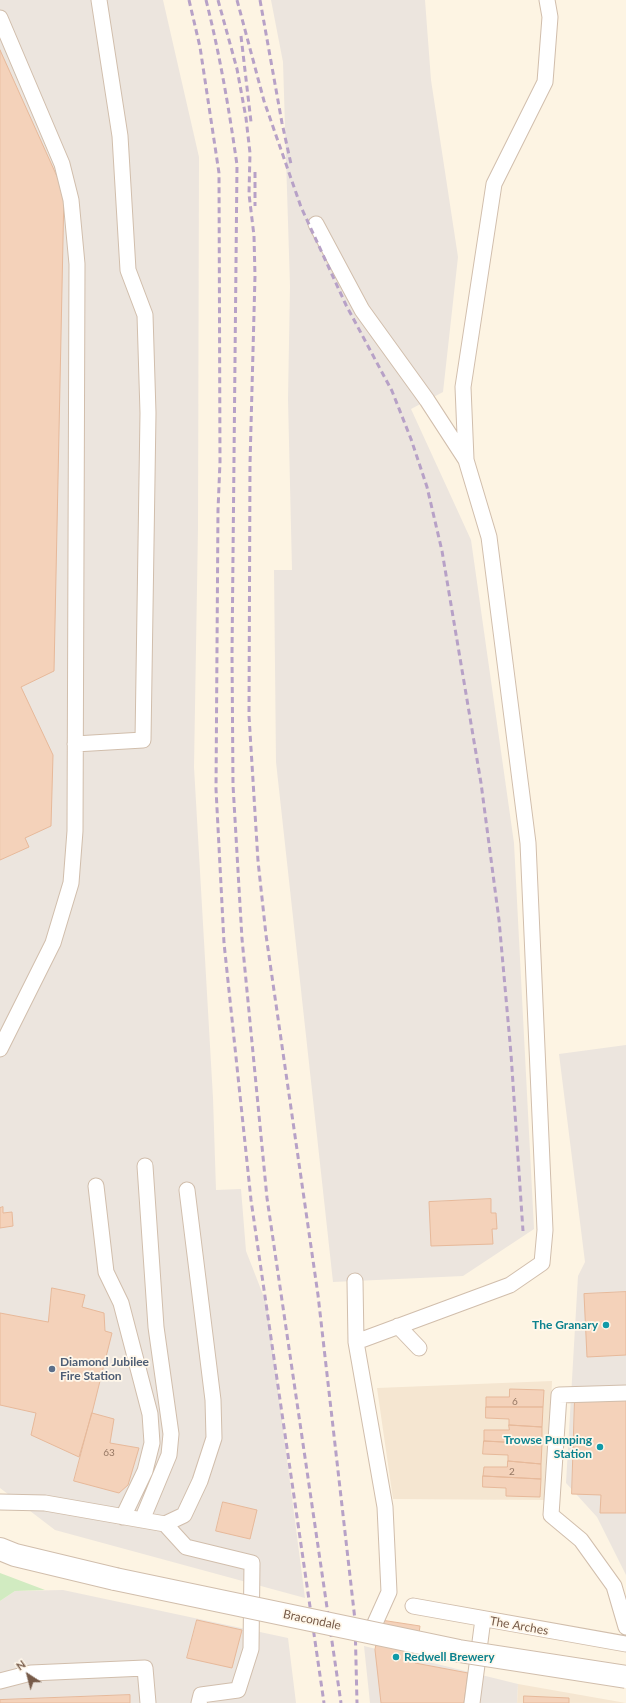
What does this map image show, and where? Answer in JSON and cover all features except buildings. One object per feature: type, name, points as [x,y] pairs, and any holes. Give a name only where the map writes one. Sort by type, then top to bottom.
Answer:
[{"type":"street","name":"Bracondale","points":[[0,1549],[16,1555],[115,1579],[459,1651],[626,1677]]},
{"type":"lane","points":[[76,744],[143,740],[148,414],[146,315],[128,270],[120,136],[99,0]]},
{"type":"lane","points":[[356,1342],[510,1285],[542,1263],[545,1230],[528,843],[489,537],[466,460],[463,386],[494,184],[545,82],[550,17],[547,0]]},
{"type":"lane","points":[[0,18],[62,164],[71,200],[77,264],[76,831],[71,883],[54,943],[0,1049]]},
{"type":"lane","points":[[316,224],[362,310],[427,400],[466,460]]},
{"type":"lane","points":[[142,1520],[169,1455],[171,1434],[156,1327],[145,1166]]},
{"type":"lane","points":[[96,1186],[106,1272],[121,1303],[150,1414],[152,1443],[145,1471],[122,1517]]},
{"type":"lane","points":[[0,1502],[45,1503],[165,1524],[184,1515],[200,1481],[214,1438],[213,1400],[187,1190]]},
{"type":"lane","points":[[355,1281],[356,1342],[385,1507],[389,1592],[371,1632]]},
{"type":"lane","points":[[398,1326],[419,1348]]},
{"type":"lane","points":[[626,1393],[559,1395],[551,1515],[581,1540],[614,1586],[626,1627]]},
{"type":"lane","points":[[165,1524],[186,1547],[252,1563],[251,1649],[238,1690],[201,1695],[199,1703]]},
{"type":"lane","name":"The Arches","points":[[413,1606],[483,1620],[626,1644]]},
{"type":"lane","points":[[472,1703],[483,1620]]},
{"type":"lane","points":[[0,1681],[31,1673],[145,1668],[148,1703]]},
{"type":"shaded area","points":[[0,0],[163,0],[199,157],[198,528],[194,767],[213,1098],[216,1190],[241,1189],[246,1251],[267,1305],[305,1598],[55,1530],[0,1488]]},
{"type":"shaded area","points":[[271,0],[425,0],[431,80],[458,257],[443,392],[411,409],[471,540],[514,843],[534,1229],[463,1276],[333,1282],[276,762],[274,570],[292,570],[288,399],[290,286],[283,62]]},
{"type":"shaded area","points":[[626,1045],[626,1575],[597,1517],[566,1483],[578,1276],[585,1262],[559,1054]]},
{"type":"shaded area","points":[[552,1381],[547,1500],[393,1499],[377,1388]]},
{"type":"shaded area","points":[[63,1590],[288,1638],[296,1703],[0,1703],[0,1601],[15,1591]]},
{"type":"shaded area","name":"Redwell Brewery","points":[[364,1646],[518,1684],[517,1703],[370,1703]]},
{"type":"shaded area","points":[[518,1684],[626,1703],[517,1703]]},
{"type":"green space","points":[[0,1573],[45,1590],[15,1591],[0,1601]]},
{"type":"railway","points":[[189,0],[200,47],[219,173],[220,462],[218,510],[216,789],[224,943],[251,1200],[324,1703]]},
{"type":"railway","points":[[206,0],[224,82],[237,165],[232,654],[233,785],[242,939],[267,1198],[341,1703]]},
{"type":"railway","points":[[218,0],[237,69],[246,118],[250,153],[249,194],[254,236],[255,276],[250,464],[249,716],[258,861],[266,935],[318,1295],[355,1620],[357,1703]]},
{"type":"railway","points":[[237,0],[264,101],[301,207],[346,305],[392,391],[411,439],[427,487],[442,551],[481,783],[499,920],[511,1054],[523,1231]]},
{"type":"railway","points":[[260,0],[282,123],[291,164]]},
{"type":"railway","points":[[241,36],[251,122]]},
{"type":"railway","points":[[255,172],[255,206]]},
{"type":"place","name":"The Granary","points":[[606,1325]]},
{"type":"place","name":"Diamond Jubilee Fire Station","points":[[52,1369]]},
{"type":"place","name":"Trowse Pumping Station","points":[[600,1447]]},
{"type":"place","name":"Redwell Brewery","points":[[396,1657]]}]
